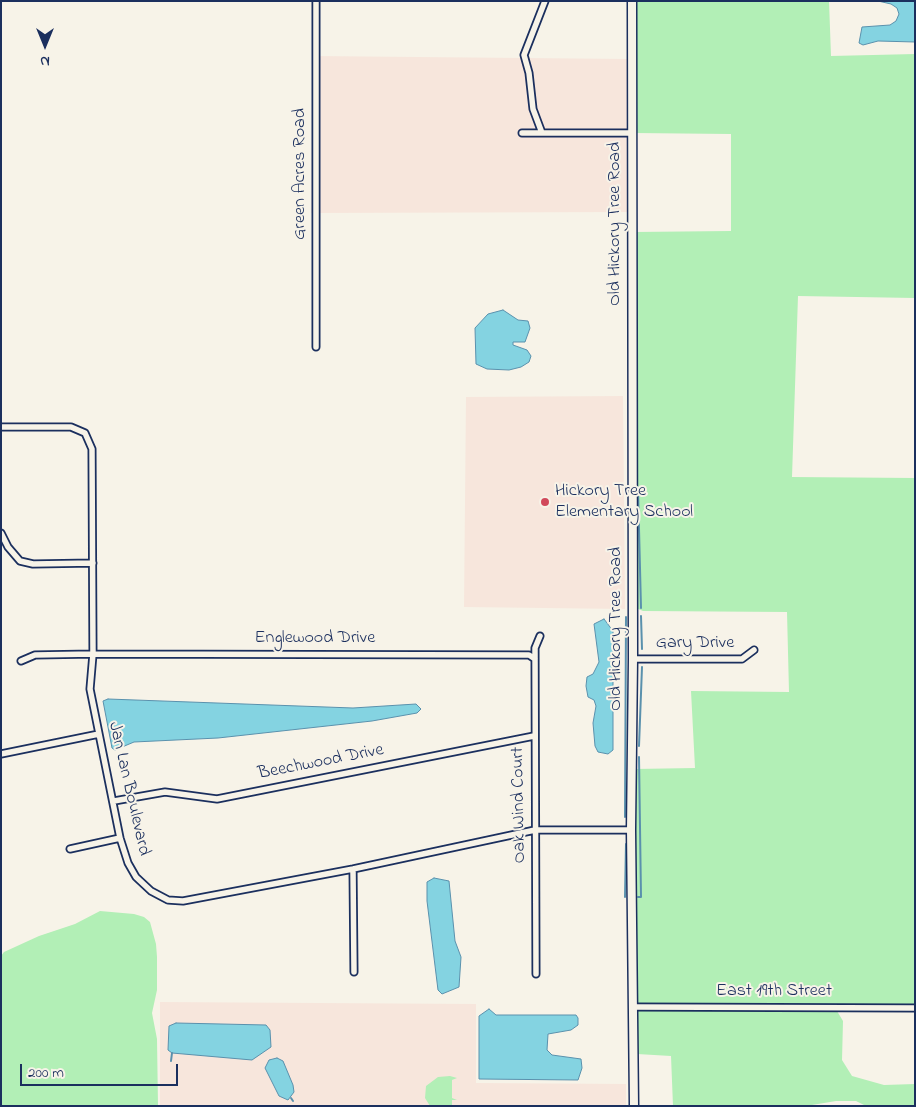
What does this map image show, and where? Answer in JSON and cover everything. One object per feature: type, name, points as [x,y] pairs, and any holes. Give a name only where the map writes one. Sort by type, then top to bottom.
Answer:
[{"type":"street","name":"Green Acres Road","points":[[316,1],[316,346]]},
{"type":"street","points":[[542,133],[533,109],[529,73],[524,55],[545,1]]},
{"type":"street","name":"Old Hickory Tree Road","points":[[632,1],[633,659],[631,830],[634,1106]]},
{"type":"street","points":[[522,133],[631,132]]},
{"type":"street","name":"Jan Lan Boulevard","points":[[1,427],[71,427],[85,433],[92,449],[93,654],[90,689],[120,838],[128,863],[136,877],[151,892],[168,900],[183,901],[353,869],[535,830],[631,830]]},
{"type":"street","points":[[1,533],[8,547],[20,561],[33,564],[93,562]]},
{"type":"street","name":"Oak Wind Court","points":[[536,974],[535,648],[540,636]]},
{"type":"street","name":"Gary Drive","points":[[633,659],[742,659],[754,650]]},
{"type":"street","name":"Englewood Drive","points":[[21,661],[35,656],[93,654],[529,655],[535,659]]},
{"type":"street","points":[[1,754],[99,734]]},
{"type":"street","name":"Beechwood Drive","points":[[114,801],[165,792],[217,799],[534,736]]},
{"type":"street","points":[[70,849],[120,838]]},
{"type":"street","points":[[353,869],[354,972]]},
{"type":"street","name":"East 19th Street","points":[[634,1007],[915,1008]]},
{"type":"shaded area","points":[[312,56],[629,59],[627,212],[311,213]]},
{"type":"shaded area","name":"Hickory Tree Elementary School","points":[[623,396],[625,609],[464,607],[466,397]]},
{"type":"shaded area","points":[[160,1002],[476,1004],[476,1083],[626,1084],[626,1106],[160,1106]]},
{"type":"green space","points":[[635,1],[829,1],[831,56],[915,54],[915,298],[798,296],[792,477],[915,478],[915,1010],[837,1011],[843,1021],[842,1060],[852,1076],[884,1085],[915,1084],[915,1106],[866,1106],[856,1101],[836,1101],[806,1106],[673,1106],[671,1056],[637,1054],[635,769],[695,768],[691,691],[789,692],[787,612],[643,611],[636,608],[634,232],[731,231],[731,134],[634,133]]},
{"type":"green space","points":[[100,911],[134,914],[144,917],[150,922],[156,944],[157,957],[157,990],[152,1013],[157,1039],[158,1106],[1,1106],[1,956],[4,952],[39,936],[75,924]]},
{"type":"green space","points":[[450,1076],[457,1078],[452,1080],[452,1098],[457,1100],[452,1100],[452,1106],[430,1106],[425,1098],[426,1086],[438,1077]]},
{"type":"water","points":[[878,1],[915,1],[915,42],[878,41],[863,45],[859,43],[862,27],[890,25],[896,21],[899,14],[897,8],[891,4]]},
{"type":"water","points":[[503,310],[518,320],[528,321],[530,328],[525,342],[513,342],[513,345],[527,350],[531,356],[529,362],[521,367],[509,370],[487,369],[476,364],[475,328],[488,314]]},
{"type":"water","points":[[604,619],[613,631],[613,750],[608,754],[598,752],[595,746],[593,723],[596,706],[594,700],[588,697],[586,686],[587,677],[593,674],[599,662],[594,624]]},
{"type":"water","points":[[108,699],[353,708],[416,704],[421,709],[417,713],[372,721],[218,738],[134,742],[115,750],[112,748],[103,701]]},
{"type":"water","points":[[434,878],[449,881],[455,941],[461,957],[459,987],[442,994],[438,990],[427,901],[427,882]]},
{"type":"water","points":[[489,1009],[496,1015],[576,1015],[578,1025],[571,1030],[548,1034],[547,1050],[552,1055],[581,1059],[582,1068],[578,1080],[479,1079],[479,1016]]},
{"type":"water","points":[[176,1023],[266,1025],[270,1030],[271,1047],[252,1060],[172,1053],[168,1050],[169,1026]]},
{"type":"water","points":[[277,1058],[283,1061],[293,1085],[294,1092],[288,1100],[279,1096],[265,1068],[269,1060]]},
{"type":"waterway","points":[[638,489],[641,608]]},
{"type":"waterway","points":[[641,616],[642,649]]},
{"type":"waterway","points":[[625,817],[626,617]]},
{"type":"waterway","points":[[639,746],[642,667]]},
{"type":"waterway","points":[[638,897],[641,897],[639,757]]},
{"type":"waterway","points":[[625,897],[626,844]]},
{"type":"waterway","points":[[171,1061],[172,1053]]},
{"type":"place","name":"Hickory Tree Elementary School","points":[[545,502]]}]
